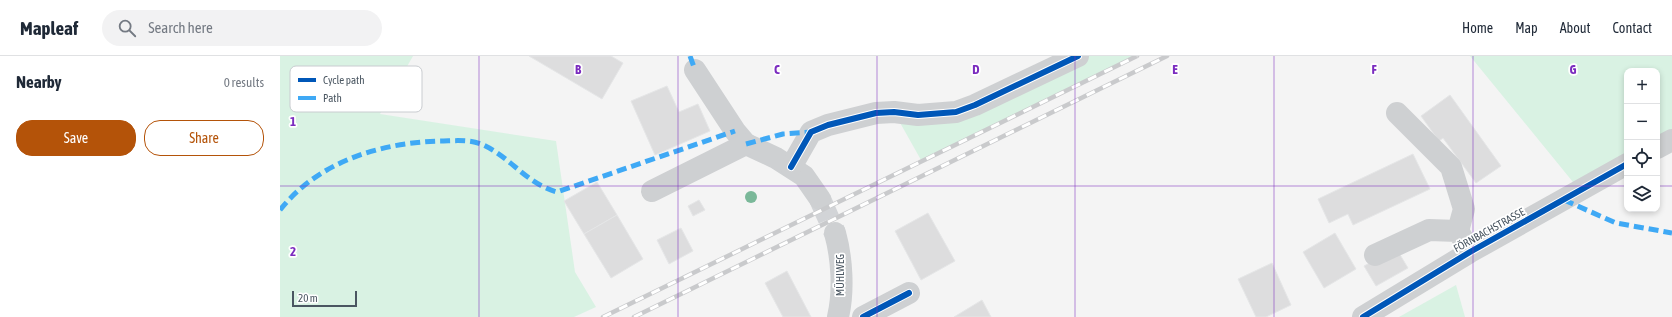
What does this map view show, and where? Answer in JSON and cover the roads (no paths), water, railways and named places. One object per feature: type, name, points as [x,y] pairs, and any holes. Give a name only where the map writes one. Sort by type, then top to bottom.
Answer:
[{"type":"street","points":[[791,167],[811,132],[828,125],[876,113],[894,112],[918,115],[956,112],[975,105],[1078,56]]},
{"type":"street","points":[[695,70],[735,131],[746,144],[791,167],[804,176],[820,199]]},
{"type":"street","points":[[1397,113],[1451,167],[1464,209],[1458,231],[1470,252]]},
{"type":"street","points":[[1660,146],[1672,140]]},
{"type":"street","points":[[652,191],[746,144]]},
{"type":"street","name":"FÖRNBACHSTRASSE","points":[[1363,317],[1470,252],[1624,166]]},
{"type":"street","points":[[1375,255],[1429,230],[1458,231]]},
{"type":"street","name":"MÜHLWEG","points":[[835,233],[841,264],[838,317]]},
{"type":"street","points":[[863,317],[909,293]]},
{"type":"tunnel","points":[[820,199],[835,233]]},
{"type":"railway","points":[[603,317],[1137,56]]},
{"type":"railway","points":[[634,317],[1167,56]]}]
